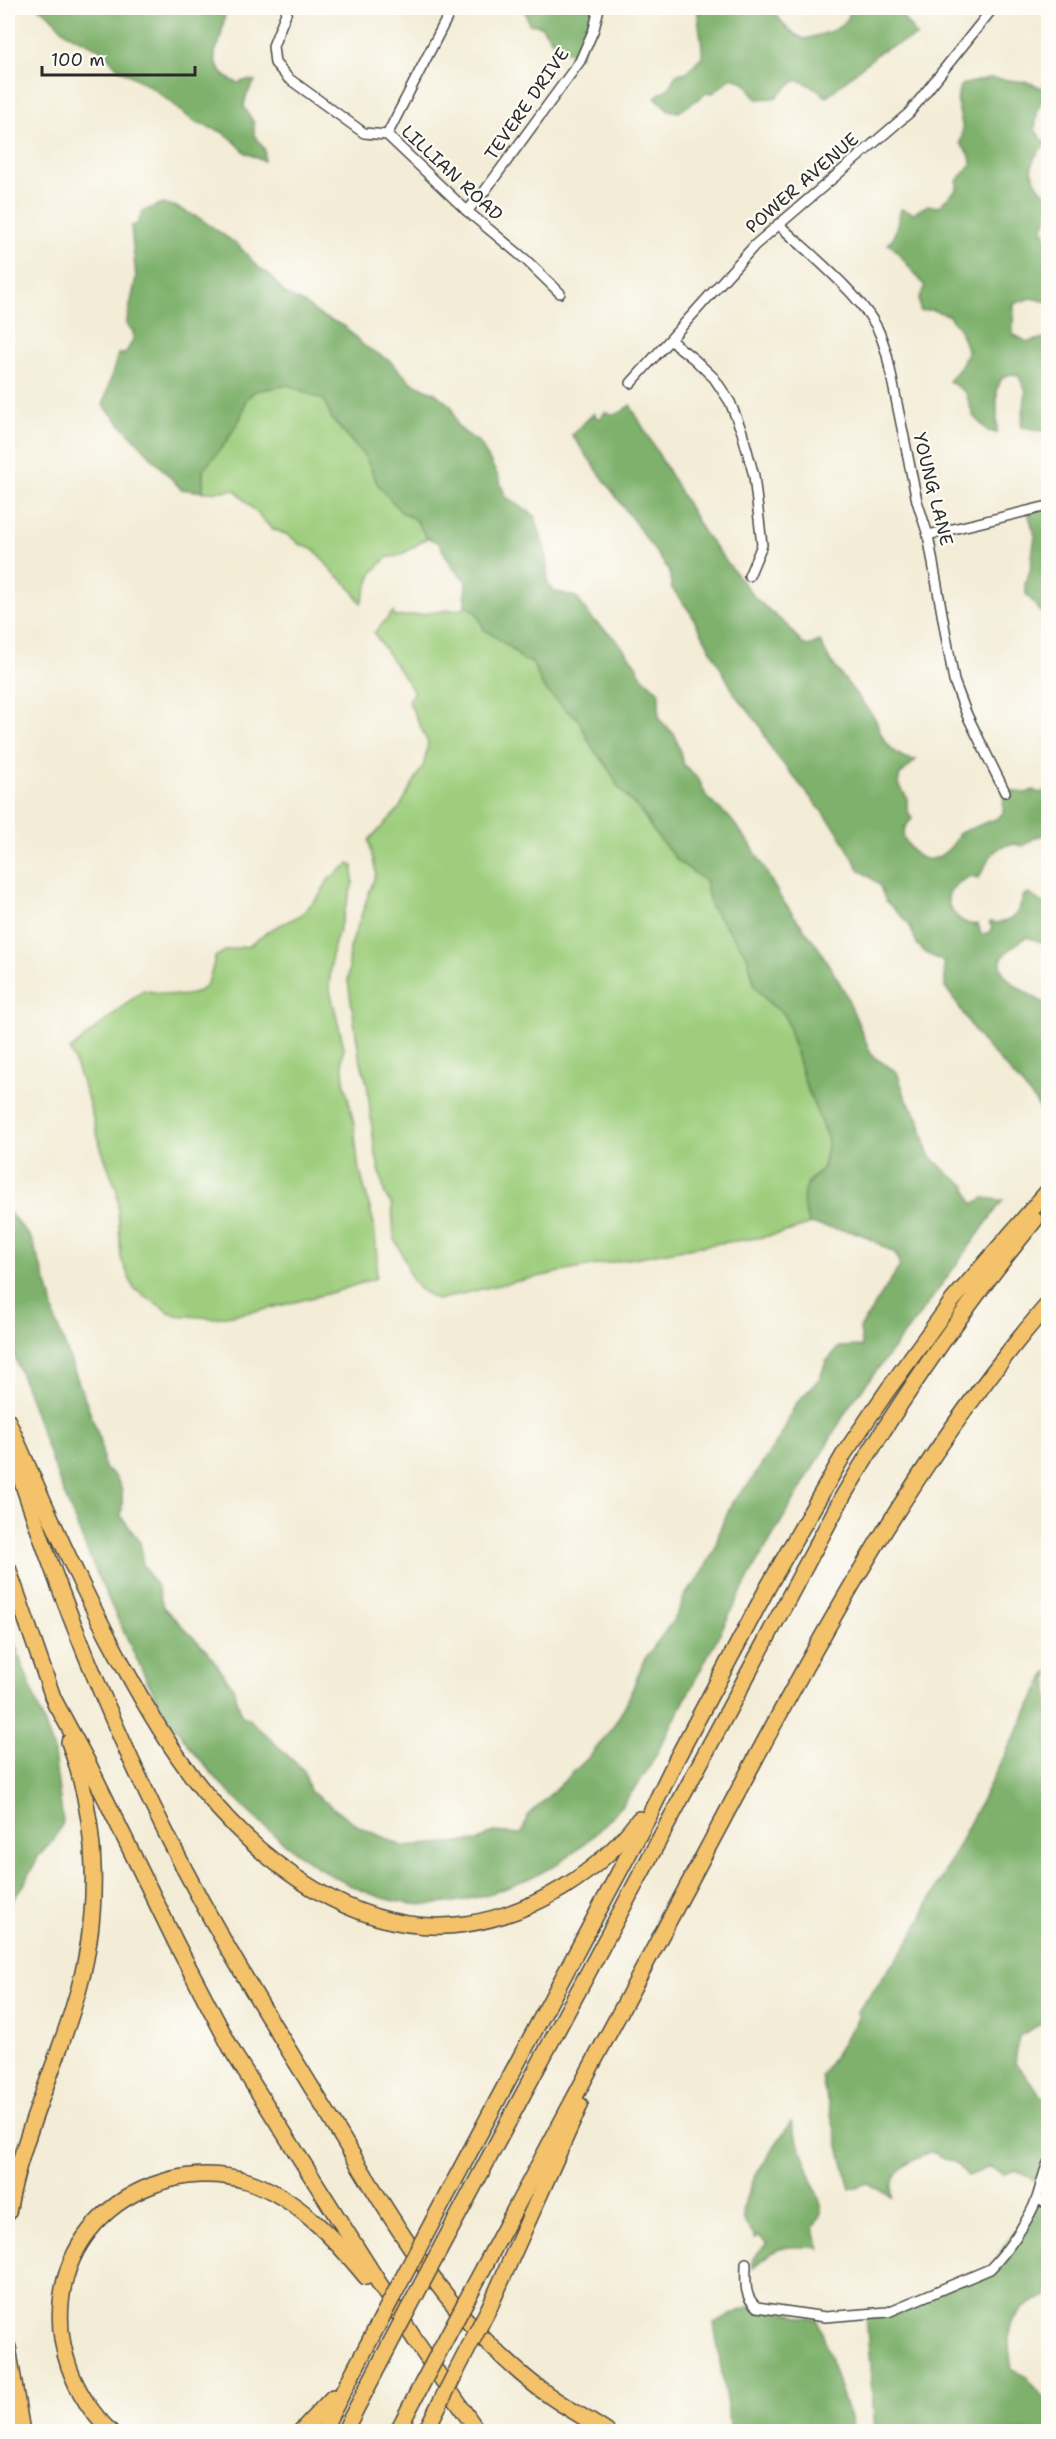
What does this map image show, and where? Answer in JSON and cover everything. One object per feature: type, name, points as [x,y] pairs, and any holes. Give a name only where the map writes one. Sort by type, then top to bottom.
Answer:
[{"type":"highway","points":[[322,2432],[800,1529],[866,1421],[953,1300],[1048,1191]]},
{"type":"highway","points":[[344,2432],[843,1496],[887,1424],[961,1316],[1048,1204]]},
{"type":"highway","points":[[397,2432],[774,1722],[864,1561],[945,1438],[1011,1349],[1048,1304]]},
{"type":"highway","points":[[8,1421],[99,1621],[142,1701],[184,1767],[224,1817],[252,1844],[294,1877],[340,1904],[390,1922],[441,1926],[493,1919],[529,1905],[572,1882],[621,1842],[647,1808],[677,1758]]},
{"type":"highway","points":[[8,1439],[65,1604],[119,1734],[201,1901],[281,2038],[390,2214],[461,2314],[484,2339],[533,2384],[607,2432]]},
{"type":"highway","points":[[8,1568],[72,1748],[86,1803],[92,1858],[92,1914],[84,1969],[75,2005],[24,2146],[8,2213]]},
{"type":"highway","points":[[52,1696],[88,1762],[167,1925],[234,2054],[417,2343],[478,2432]]},
{"type":"highway","points":[[425,2432],[490,2306],[619,2014]]},
{"type":"highway","points":[[111,2432],[86,2404],[74,2383],[66,2361],[60,2326],[63,2291],[75,2256],[101,2219],[128,2197],[161,2182],[193,2175],[225,2176],[248,2181],[280,2196],[316,2224],[351,2259],[417,2343]]},
{"type":"highway","points":[[8,2347],[22,2432]]},
{"type":"highway","points":[[300,2432],[330,2401],[364,2353]]},
{"type":"street","name":"LILLIAN ROAD","points":[[288,8],[273,46],[275,63],[297,85],[364,133],[387,135],[467,212],[523,258],[560,293]]},
{"type":"street","points":[[387,135],[452,8]]},
{"type":"street","name":"TEVERE DRIVE","points":[[467,212],[580,61],[594,29],[600,8]]},
{"type":"street","name":"POWER AVENUE","points":[[631,383],[747,253],[778,224],[901,121],[933,85],[993,8]]},
{"type":"street","name":"YOUNG LANE","points":[[778,224],[829,271],[876,325],[887,355],[917,501],[928,535],[954,681],[967,715],[1005,792]]},
{"type":"street","points":[[669,340],[694,358],[714,378],[730,402],[742,432],[754,476],[762,545],[749,576]]},
{"type":"street","points":[[928,535],[1048,506]]},
{"type":"street","points":[[746,2263],[747,2294],[750,2302],[757,2307],[825,2317],[888,2312],[990,2269],[1001,2258],[1037,2199],[1040,2182],[1048,2163]]},
{"type":"street","points":[[1037,2199],[1048,2204]]},
{"type":"green space","points":[[38,8],[226,8],[221,36],[215,52],[216,64],[225,76],[238,83],[247,80],[255,81],[246,96],[244,107],[254,123],[254,135],[265,150],[264,161],[246,153],[230,137],[220,131],[196,123],[151,87],[119,69],[99,49],[66,33],[46,12]]},
{"type":"green space","points":[[524,8],[597,8],[580,57],[557,47],[541,26],[529,24]]},
{"type":"green space","points":[[698,8],[772,8],[785,26],[804,39],[841,26],[849,15],[849,8],[884,10],[890,8],[902,12],[904,19],[917,36],[881,51],[826,97],[819,90],[799,80],[775,98],[756,99],[746,83],[732,77],[713,93],[707,93],[679,112],[669,110],[655,97],[670,87],[676,74],[687,72],[702,56]]},
{"type":"green space","points":[[989,78],[1027,82],[1048,90],[1038,108],[1035,130],[1046,144],[1034,158],[1032,168],[1035,179],[1046,195],[1049,205],[1043,228],[1048,244],[1048,302],[1031,298],[1014,304],[1013,334],[1027,342],[1046,338],[1048,334],[1048,428],[1043,431],[1021,427],[1026,391],[1018,375],[1010,374],[1002,378],[997,389],[997,433],[988,431],[973,416],[966,393],[949,381],[966,356],[967,349],[960,330],[948,315],[932,310],[920,311],[919,299],[925,286],[894,248],[888,244],[894,236],[901,209],[914,213],[928,205],[938,207],[957,189],[957,181],[971,164],[970,156],[960,143],[962,128],[958,93],[961,85]]},
{"type":"green space","points":[[161,204],[174,206],[199,218],[238,245],[259,268],[270,275],[285,294],[304,303],[321,316],[344,326],[364,346],[390,361],[411,382],[435,393],[452,407],[457,425],[480,443],[499,478],[505,496],[535,516],[546,555],[548,585],[554,591],[576,597],[593,620],[616,639],[641,675],[659,692],[659,719],[675,735],[684,765],[699,780],[707,798],[729,817],[751,845],[782,900],[818,947],[844,990],[872,1056],[897,1072],[906,1099],[920,1121],[927,1152],[947,1173],[965,1185],[973,1204],[984,1198],[1003,1200],[930,1301],[850,1405],[755,1566],[649,1768],[615,1814],[597,1833],[557,1864],[509,1887],[456,1902],[413,1904],[378,1897],[344,1882],[309,1861],[276,1837],[245,1809],[217,1780],[172,1722],[139,1665],[89,1556],[14,1355],[7,1322],[8,1211],[31,1238],[50,1293],[55,1319],[101,1442],[104,1468],[116,1477],[121,1488],[121,1516],[140,1542],[143,1565],[158,1588],[163,1607],[208,1652],[234,1689],[241,1714],[304,1771],[310,1791],[360,1827],[403,1846],[478,1841],[493,1832],[522,1834],[527,1817],[591,1755],[626,1705],[644,1660],[677,1615],[685,1595],[698,1580],[715,1549],[720,1529],[733,1501],[751,1481],[783,1432],[795,1405],[819,1379],[826,1362],[839,1347],[862,1346],[860,1328],[900,1266],[895,1253],[859,1233],[809,1224],[804,1206],[804,1193],[810,1181],[823,1168],[828,1140],[804,1080],[785,1015],[769,1003],[755,986],[747,955],[711,907],[705,881],[677,860],[654,832],[643,814],[619,788],[606,764],[593,749],[577,717],[567,711],[543,687],[532,662],[523,660],[511,648],[484,629],[476,612],[465,604],[466,581],[453,568],[438,542],[427,538],[416,520],[400,511],[377,483],[366,458],[332,419],[324,400],[288,385],[255,391],[246,399],[241,417],[226,442],[203,470],[203,492],[181,489],[103,405],[118,354],[125,354],[133,340],[133,331],[126,325],[136,278],[131,226],[137,224],[143,211]]},
{"type":"green space","points":[[288,385],[324,400],[332,419],[366,458],[377,483],[400,511],[416,520],[427,538],[401,555],[386,558],[373,572],[361,603],[349,586],[331,570],[315,550],[271,528],[235,490],[203,492],[203,470],[226,442],[241,417],[246,399],[255,391]]},
{"type":"green space","points":[[630,405],[704,533],[755,598],[789,627],[801,643],[808,646],[820,641],[829,659],[876,720],[885,741],[895,752],[908,759],[916,760],[900,775],[898,783],[907,798],[907,809],[912,819],[905,827],[903,837],[916,855],[924,859],[937,857],[953,844],[959,833],[998,818],[1003,813],[1004,790],[1026,793],[1033,790],[1039,793],[1048,790],[1048,830],[1046,834],[1036,837],[1023,846],[1014,844],[1000,847],[990,857],[979,878],[971,876],[962,881],[951,891],[948,900],[956,916],[967,923],[978,924],[981,934],[988,933],[992,928],[989,922],[1003,922],[1013,917],[1020,908],[1024,895],[1028,893],[1048,907],[1048,944],[1026,937],[1006,952],[1001,963],[1002,971],[1007,978],[1048,1005],[1048,1124],[1036,1103],[972,1028],[945,987],[944,962],[924,952],[917,944],[909,924],[886,901],[879,884],[859,869],[837,830],[772,750],[759,724],[736,696],[690,612],[671,587],[670,572],[572,435],[594,413],[597,418],[601,418],[605,412],[618,413]]},
{"type":"green space","points":[[1048,506],[1048,620],[1026,594],[1025,583],[1030,571],[1035,536],[1028,512]]},
{"type":"green space","points":[[465,604],[476,612],[484,629],[511,648],[523,660],[532,661],[536,671],[567,711],[577,717],[593,749],[606,764],[619,788],[643,814],[654,832],[677,860],[705,881],[711,907],[747,955],[755,986],[769,1003],[785,1015],[804,1080],[828,1140],[823,1168],[807,1182],[810,1224],[767,1236],[597,1265],[437,1300],[418,1288],[407,1270],[407,1265],[394,1237],[392,1205],[385,1195],[374,1146],[367,1083],[360,1060],[348,981],[350,948],[376,873],[369,840],[398,810],[424,764],[428,743],[408,700],[414,692],[374,633],[393,612],[395,617],[413,615],[464,609]]},
{"type":"green space","points":[[349,864],[353,866],[353,883],[332,953],[329,986],[344,1047],[342,1059],[344,1080],[354,1124],[358,1164],[374,1224],[376,1278],[338,1291],[263,1310],[213,1318],[174,1315],[134,1289],[121,1258],[117,1191],[70,1050],[143,990],[177,995],[200,991],[209,979],[215,957],[227,950],[249,946],[270,930],[301,915],[319,896],[329,879]]},
{"type":"green space","points":[[8,1626],[53,1747],[63,1822],[55,1838],[38,1857],[24,1885],[11,1902],[8,1912]]},
{"type":"green space","points":[[1048,1671],[1048,2020],[1019,2036],[1015,2063],[1048,2103],[1048,2161],[1038,2182],[1016,2170],[1003,2174],[990,2167],[968,2176],[957,2164],[932,2152],[909,2163],[897,2173],[892,2188],[892,2197],[868,2183],[850,2189],[821,2076],[859,2017],[857,2012],[908,1943]]},
{"type":"green space","points":[[791,2122],[821,2205],[821,2213],[813,2228],[820,2248],[783,2248],[772,2253],[753,2268],[753,2258],[767,2243],[759,2236],[755,2238],[745,2223],[743,2212],[746,2199],[767,2157]]},
{"type":"green space","points":[[1035,2200],[1048,2205],[1048,2296],[1023,2308],[1016,2315],[1009,2333],[1009,2344],[1012,2370],[1027,2377],[1048,2403],[1048,2431],[875,2431],[866,2315],[887,2313],[989,2270]]},
{"type":"green space","points":[[752,2305],[818,2320],[854,2431],[731,2431],[714,2323]]}]
